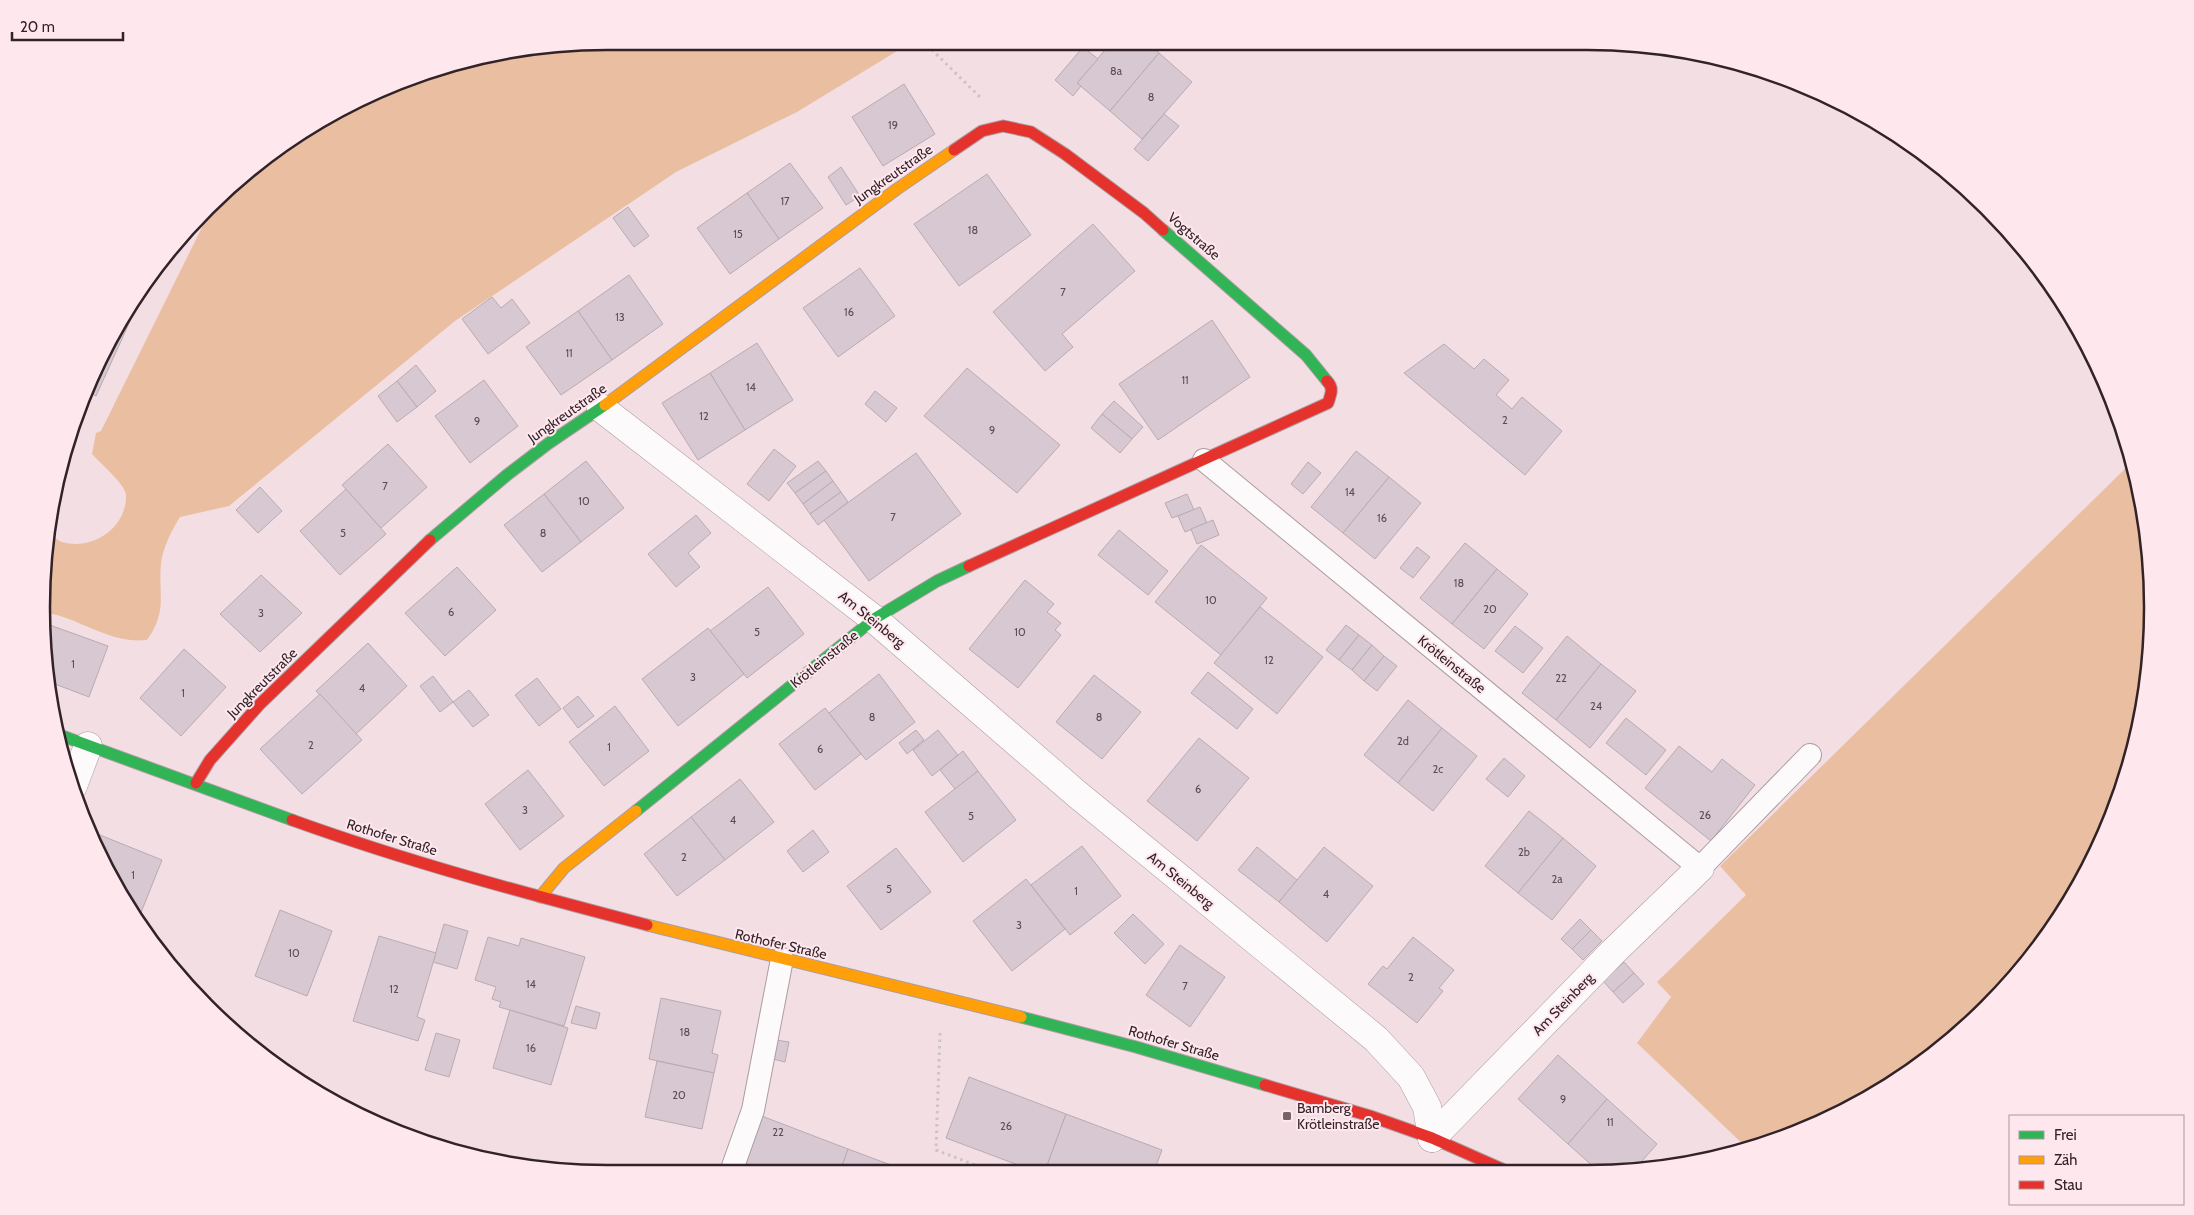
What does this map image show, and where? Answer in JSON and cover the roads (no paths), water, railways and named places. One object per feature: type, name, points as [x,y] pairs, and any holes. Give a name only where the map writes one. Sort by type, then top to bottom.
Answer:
[{"type":"street","name":"Vogtstraße","points":[[1003,126],[1032,132],[1065,154],[1144,213],[1306,355],[1331,385],[1332,392],[1328,403]]},
{"type":"street","name":"Jungkreutstraße","points":[[196,783],[210,760],[260,704],[414,553],[507,475],[549,443],[601,408],[897,188],[982,131],[1003,126]]},
{"type":"street","name":"Krötleinstraße","points":[[540,898],[564,868],[874,619],[937,581],[1328,403]]},
{"type":"street","name":"Am Steinberg","points":[[601,408],[874,619],[1078,795],[1376,1039],[1411,1077],[1427,1107],[1432,1138]]},
{"type":"street","name":"Rothofer Straße","points":[[66,737],[196,783],[348,840],[540,898],[716,944],[941,998],[1136,1048],[1370,1116],[1432,1138],[1491,1165]]},
{"type":"street","points":[[77,776],[88,746]]},
{"type":"street","name":"Am Steinberg","points":[[1432,1138],[1613,952],[1700,868]]},
{"type":"lane","name":"Krötleinstraße","points":[[1204,460],[1700,868]]},
{"type":"lane","points":[[1700,868],[1810,755]]},
{"type":"lane","points":[[733,1165],[753,1110],[782,959]]},
{"type":"place","name":"Bamberg Krötleinstraße","points":[[1287,1116]]}]
